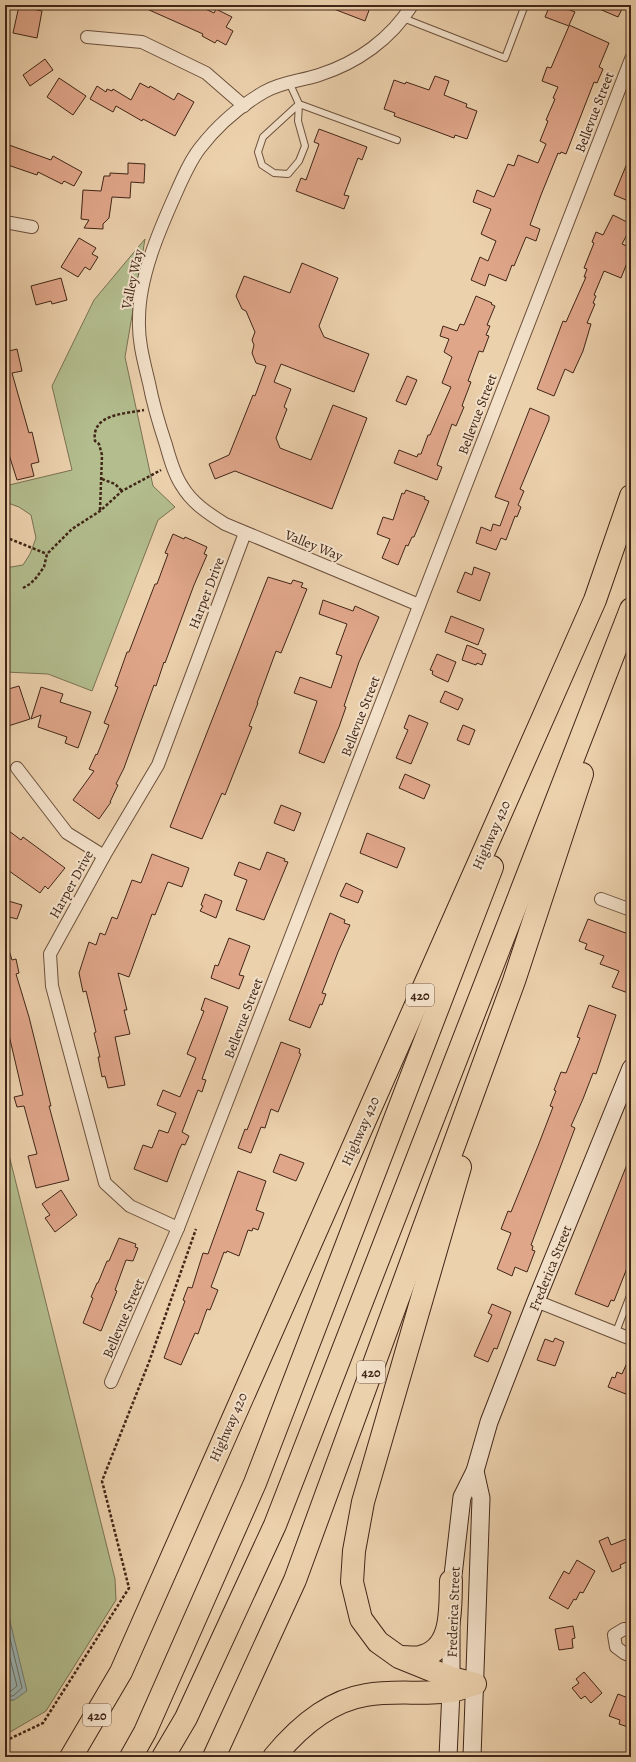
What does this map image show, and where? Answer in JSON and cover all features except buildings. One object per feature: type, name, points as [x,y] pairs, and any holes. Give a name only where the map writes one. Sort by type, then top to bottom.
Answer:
[{"type":"highway","name":"Highway 420","points":[[71,1757],[121,1672],[595,600],[631,496]]},
{"type":"highway","points":[[131,1757],[145,1732],[255,1483],[595,600]]},
{"type":"highway","points":[[163,1757],[186,1718],[275,1525],[631,609]]},
{"type":"highway","name":"420","points":[[214,1757],[295,1580],[514,981],[631,624]]},
{"type":"highway","points":[[451,1684],[399,1657],[378,1642],[362,1619],[352,1582],[354,1552],[363,1502],[514,981]]},
{"type":"highway","points":[[399,1657],[421,1657],[440,1646],[446,1637],[449,1623],[451,1581]]},
{"type":"highway","points":[[115,1757],[195,1618]]},
{"type":"highway","points":[[54,1757],[87,1707],[121,1672]]},
{"type":"highway","points":[[274,1757],[285,1743],[316,1717],[341,1703],[366,1695],[451,1684],[475,1684]]},
{"type":"street","name":"Valley Way","points":[[412,5],[403,18],[376,47],[346,64],[318,76],[289,82],[265,92],[244,106],[220,126],[200,148],[187,169],[153,249],[142,292],[139,318],[140,343],[154,408],[172,464],[182,486],[193,500],[210,515],[225,524],[419,605]]},
{"type":"street","points":[[87,37],[142,42],[206,73],[244,106]]},
{"type":"street","name":"Bellevue Street","points":[[111,1382],[178,1228],[631,58]]},
{"type":"street","points":[[5,222],[32,227]]},
{"type":"street","name":"Harper Drive","points":[[178,1228],[130,1206],[105,1183],[52,986],[50,954],[104,856],[158,765],[245,533]]},
{"type":"street","points":[[17,768],[67,833],[104,856]]},
{"type":"street","points":[[601,899],[631,910]]},
{"type":"street","name":"Frederica Street","points":[[448,1757],[451,1684],[451,1581],[462,1497],[475,1471],[490,1422],[536,1301],[631,1068]]},
{"type":"street","points":[[536,1301],[631,1339]]},
{"type":"street","name":"Frederica Street","points":[[472,1757],[481,1498],[475,1471]]},
{"type":"street","points":[[631,1630],[624,1629],[614,1636],[616,1647],[631,1656]]},
{"type":"lane","points":[[403,18],[504,58],[525,5]]},
{"type":"lane","points":[[289,82],[299,104],[298,121],[305,146],[300,161],[288,174],[274,173],[262,165],[258,152],[263,137],[299,104]]},
{"type":"lane","points":[[299,104],[397,140]]},
{"type":"lane","points":[[616,1332],[631,1293]]},
{"type":"path","points":[[100,511],[102,479],[101,448],[95,441],[94,434],[96,426],[103,420],[154,408]]},
{"type":"path","points":[[23,588],[30,584],[44,568],[47,554],[72,529],[100,511],[122,491],[172,464]]},
{"type":"path","points":[[102,479],[115,484],[122,491]]},
{"type":"path","points":[[5,537],[47,554]]},
{"type":"path","points":[[5,1742],[44,1723],[129,1588],[102,1480],[149,1362],[196,1229]]},
{"type":"green space","points":[[145,239],[125,357],[153,486],[175,507],[158,520],[92,691],[48,674],[5,672],[5,568],[23,565],[30,554],[36,538],[31,515],[19,507],[5,502],[5,486],[72,470],[52,386],[94,300]]},
{"type":"green space","points":[[5,1139],[115,1579],[116,1600],[46,1711],[5,1735],[5,1700],[14,1700],[5,1604]]},
{"type":"water","points":[[5,1601],[27,1691],[14,1700],[5,1700]]}]
